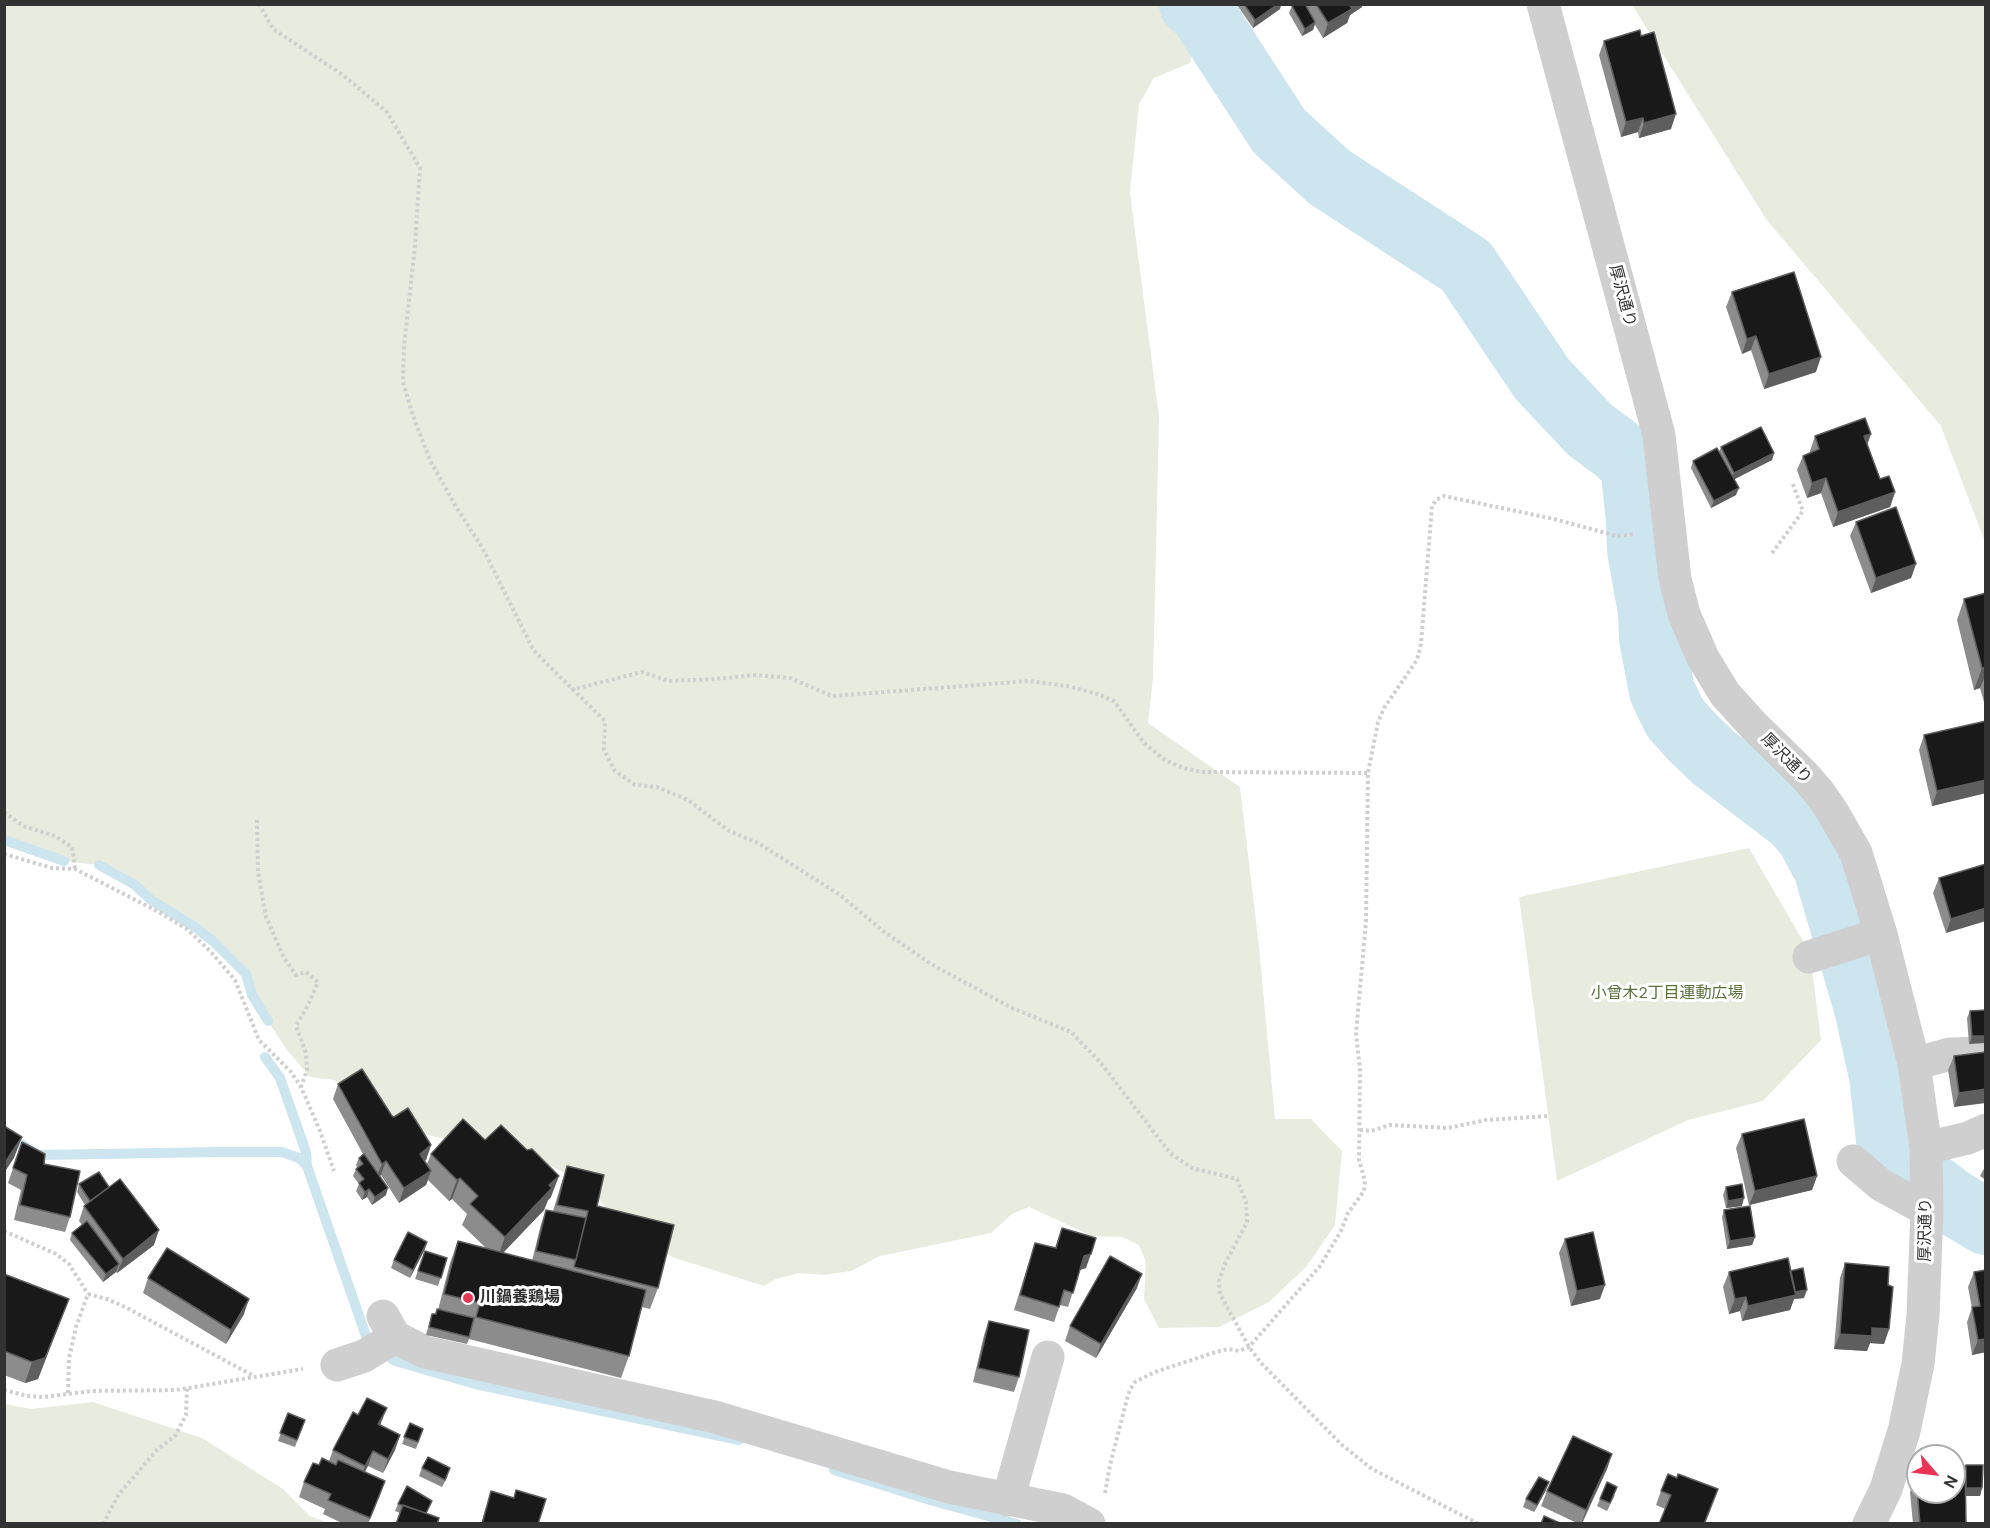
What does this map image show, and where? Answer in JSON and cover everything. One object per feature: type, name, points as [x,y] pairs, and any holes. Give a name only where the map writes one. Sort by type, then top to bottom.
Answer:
[{"type":"street","name":"厚沢通り","points":[[1543,4],[1659,435],[1675,579],[1690,629],[1702,658],[1725,694],[1804,775],[1832,811],[1856,853],[1872,937],[1914,1064],[1926,1148],[1927,1210],[1923,1314],[1918,1364],[1904,1431],[1889,1479],[1869,1524]]},
{"type":"street","points":[[1821,953],[1872,937]]},
{"type":"street","points":[[1914,1064],[1950,1054],[1986,1053]]},
{"type":"street","points":[[1926,1148],[1968,1138],[1986,1130]]},
{"type":"street","points":[[1853,1161],[1881,1185],[1927,1210]]},
{"type":"street","points":[[373,1343],[425,1352],[715,1417],[949,1487],[1063,1510],[1089,1523]]},
{"type":"street","points":[[1008,1500],[1048,1357]]},
{"type":"path","points":[[259,4],[273,29],[343,75],[387,112],[420,168],[415,246],[404,346],[403,382],[412,416],[430,460],[483,549],[534,651],[604,721],[604,750],[615,771],[635,784],[657,787],[688,800],[729,831],[758,843],[840,895],[883,931],[931,964],[1012,1008],[1071,1032],[1100,1062],[1170,1153],[1192,1168],[1237,1179],[1246,1202],[1247,1222],[1225,1264],[1219,1281],[1220,1294],[1249,1347],[1262,1363],[1321,1425],[1372,1469],[1479,1524]]},
{"type":"path","points":[[1772,553],[1803,511],[1792,482]]},
{"type":"path","points":[[1089,1523],[1104,1494],[1127,1399],[1136,1382],[1155,1372],[1216,1352],[1228,1349],[1239,1351],[1249,1347],[1320,1266],[1341,1231],[1348,1213],[1364,1191],[1365,1181],[1359,1160],[1360,1069],[1356,1034],[1366,921],[1368,773],[1378,722],[1384,708],[1417,660],[1421,644],[1432,506],[1436,500],[1444,496],[1554,519],[1617,536]]},
{"type":"path","points":[[571,690],[642,672],[669,681],[756,675],[790,678],[832,696],[1029,681],[1067,686],[1098,694],[1114,701],[1144,743],[1166,760],[1183,768],[1202,772],[1368,773]]},
{"type":"path","points":[[4,812],[23,826],[55,836],[72,847],[75,869]]},
{"type":"path","points":[[257,820],[258,872],[266,917],[284,958],[296,975],[306,972],[318,982],[296,1026],[304,1047],[307,1070],[301,1087]]},
{"type":"path","points":[[4,854],[52,868],[75,869],[158,910],[187,929],[211,952],[235,980],[259,1040],[291,1072],[301,1087],[334,1171]]},
{"type":"path","points":[[1360,1130],[1371,1131],[1390,1125],[1448,1128],[1486,1120],[1549,1116]]},
{"type":"path","points":[[4,1231],[56,1254],[69,1264],[88,1294],[127,1308],[255,1377]]},
{"type":"path","points":[[68,1393],[69,1358],[76,1327],[88,1294]]},
{"type":"path","points":[[4,1390],[27,1396],[44,1396],[187,1388],[255,1377],[373,1343]]},
{"type":"path","points":[[103,1524],[119,1494],[157,1450],[175,1436],[186,1415],[187,1388]]},
{"type":"green space","points":[[1172,4],[1198,33],[1190,63],[1154,78],[1139,104],[1130,193],[1159,417],[1153,678],[1148,723],[1240,787],[1259,947],[1275,1119],[1311,1119],[1342,1151],[1335,1225],[1306,1267],[1269,1302],[1219,1327],[1159,1328],[1144,1299],[1146,1262],[1139,1245],[1122,1237],[1092,1236],[1029,1207],[1012,1214],[991,1233],[880,1256],[851,1271],[824,1275],[799,1273],[776,1279],[764,1286],[672,1257],[609,1211],[583,1181],[537,1160],[423,1134],[334,1080],[310,1077],[287,1050],[268,1021],[252,995],[246,974],[195,927],[151,900],[135,885],[99,865],[64,861],[5,840],[4,5]]},
{"type":"green space","points":[[1635,4],[1985,5],[1985,542],[1941,426],[1766,219],[1634,8]]},
{"type":"green space","name":"小曾木2丁目運動広場","points":[[1749,848],[1807,948],[1821,1040],[1763,1101],[1688,1120],[1557,1181],[1519,897]]},
{"type":"green space","points":[[93,1402],[202,1438],[283,1489],[310,1516],[328,1523],[5,1523],[5,1404],[31,1409]]},
{"type":"building","points":[[1244,4],[1278,4],[1255,20]]},
{"type":"building","points":[[1305,4],[1315,22],[1305,29],[1292,6]]},
{"type":"building","points":[[1316,4],[1349,4],[1352,9],[1328,23]]},
{"type":"building","points":[[1640,30],[1641,36],[1654,32],[1676,114],[1644,123],[1643,118],[1626,122],[1604,41]]},
{"type":"building","points":[[1794,272],[1821,357],[1769,374],[1756,336],[1747,339],[1732,292]]},
{"type":"building","points":[[1865,418],[1871,434],[1864,436],[1880,479],[1889,476],[1895,492],[1838,512],[1826,478],[1812,483],[1803,456],[1819,449],[1815,436]]},
{"type":"building","points":[[1761,427],[1774,453],[1734,473],[1721,447]]},
{"type":"building","points":[[1717,448],[1739,488],[1714,501],[1693,461]]},
{"type":"building","points":[[1896,507],[1916,564],[1876,578],[1856,522]]},
{"type":"building","points":[[1986,593],[1986,667],[1982,668],[1964,599]]},
{"type":"building","points":[[1986,721],[1986,780],[1937,791],[1924,735]]},
{"type":"building","points":[[1986,864],[1986,908],[1951,919],[1939,878]]},
{"type":"building","points":[[1986,1010],[1986,1036],[1972,1036],[1970,1011]]},
{"type":"building","points":[[1986,1052],[1986,1089],[1959,1093],[1954,1056]]},
{"type":"building","points":[[362,1069],[392,1116],[408,1108],[431,1145],[420,1154],[431,1171],[404,1188],[386,1161],[382,1164],[338,1084]]},
{"type":"building","points":[[463,1119],[485,1140],[501,1125],[527,1150],[532,1149],[559,1176],[549,1185],[552,1188],[505,1237],[470,1204],[478,1196],[460,1178],[457,1180],[431,1154]]},
{"type":"building","points":[[1804,1119],[1817,1176],[1755,1191],[1742,1134]]},
{"type":"building","points":[[4,1126],[22,1137],[4,1164]]},
{"type":"building","points":[[22,1142],[45,1154],[44,1164],[80,1171],[70,1217],[20,1205],[27,1175],[13,1168]]},
{"type":"building","points":[[364,1154],[388,1188],[375,1197],[369,1189],[365,1192],[359,1183],[364,1179],[356,1169],[363,1164],[359,1158]]},
{"type":"building","points":[[567,1166],[604,1175],[597,1206],[674,1225],[658,1288],[574,1267],[588,1211],[557,1205]]},
{"type":"building","points":[[99,1172],[109,1187],[90,1201],[79,1184]]},
{"type":"building","points":[[120,1179],[159,1230],[123,1259],[84,1206]]},
{"type":"building","points":[[1742,1184],[1744,1198],[1728,1201],[1726,1187]]},
{"type":"building","points":[[1750,1206],[1755,1237],[1730,1241],[1724,1210]]},
{"type":"building","points":[[546,1210],[586,1218],[576,1260],[536,1251]]},
{"type":"building","points":[[87,1221],[119,1264],[106,1274],[72,1233]]},
{"type":"building","points":[[1062,1228],[1096,1238],[1091,1254],[1084,1256],[1073,1293],[1064,1290],[1059,1307],[1020,1295],[1035,1243],[1056,1248]]},
{"type":"building","points":[[408,1232],[427,1242],[413,1270],[394,1260]]},
{"type":"building","points":[[1593,1232],[1605,1285],[1577,1291],[1565,1239]]},
{"type":"building","points":[[458,1241],[646,1290],[629,1356],[476,1317],[480,1303],[444,1294]]},
{"type":"building","points":[[167,1248],[249,1299],[231,1330],[148,1278]]},
{"type":"building","points":[[425,1251],[447,1258],[441,1278],[418,1271]]},
{"type":"building","points":[[1110,1256],[1142,1274],[1101,1344],[1070,1326]]},
{"type":"building","points":[[1788,1258],[1796,1295],[1748,1306],[1746,1297],[1735,1299],[1729,1272]]},
{"type":"building","points":[[1845,1263],[1889,1267],[1888,1285],[1893,1287],[1889,1329],[1872,1328],[1872,1336],[1840,1334]]},
{"type":"building","points":[[1803,1268],[1807,1290],[1795,1292],[1790,1271]]},
{"type":"building","points":[[1986,1270],[1986,1339],[1978,1340],[1972,1307],[1980,1306],[1974,1272]]},
{"type":"building","points":[[4,1274],[69,1299],[45,1358],[32,1362],[4,1351]]},
{"type":"building","points":[[437,1309],[474,1318],[469,1337],[429,1327],[432,1314],[436,1314]]},
{"type":"building","points":[[989,1321],[1029,1330],[1019,1377],[978,1368]]},
{"type":"building","points":[[367,1398],[387,1408],[378,1424],[400,1435],[388,1459],[373,1451],[365,1466],[333,1450],[353,1412],[358,1415]]},
{"type":"building","points":[[288,1413],[305,1420],[297,1440],[280,1433]]},
{"type":"building","points":[[410,1423],[423,1429],[418,1442],[404,1437]]},
{"type":"building","points":[[1573,1436],[1612,1454],[1586,1510],[1547,1491]]},
{"type":"building","points":[[428,1457],[450,1468],[445,1480],[422,1468]]},
{"type":"building","points":[[322,1458],[336,1465],[338,1460],[385,1481],[370,1518],[328,1500],[331,1494],[304,1482],[313,1463],[319,1465]]},
{"type":"building","points":[[1966,1465],[1983,1465],[1982,1488],[1966,1488]]},
{"type":"building","points":[[1668,1474],[1677,1478],[1678,1474],[1718,1489],[1704,1524],[1659,1524],[1671,1495],[1661,1491]]},
{"type":"building","points":[[1539,1477],[1549,1482],[1537,1505],[1526,1499]]},
{"type":"building","points":[[1607,1482],[1617,1487],[1610,1503],[1600,1499]]},
{"type":"building","points":[[407,1486],[432,1501],[426,1513],[398,1504]]},
{"type":"building","points":[[516,1490],[546,1499],[538,1524],[482,1524],[491,1491],[514,1498]]},
{"type":"building","points":[[1918,1504],[1966,1504],[1966,1524],[1920,1524]]},
{"type":"building","points":[[403,1505],[439,1518],[437,1524],[396,1524]]},
{"type":"building","points":[[1544,1516],[1562,1524],[1541,1524]]},
{"type":"waterway","points":[[1192,4],[1201,11],[1279,131],[1329,177],[1466,266],[1542,379],[1590,430],[1633,465],[1640,550],[1662,691],[1675,718],[1692,737],[1714,758],[1794,819],[1809,836],[1826,868],[1867,1008],[1882,1076],[1889,1140],[1897,1160],[1951,1201],[1986,1222]]},
{"type":"waterway","points":[[4,840],[64,861]]},
{"type":"waterway","points":[[99,865],[135,885],[151,900],[195,927],[215,943],[246,974],[252,995],[268,1021]]},
{"type":"waterway","points":[[265,1057],[280,1078],[306,1152],[307,1166]]},
{"type":"waterway","points":[[4,1134],[39,1155],[282,1152],[299,1158],[307,1166],[366,1336],[395,1361],[475,1384],[739,1440]]},
{"type":"waterway","points":[[834,1470],[1017,1524]]},
{"type":"place","name":"川鍋養鶏場","points":[[468,1298]]}]
